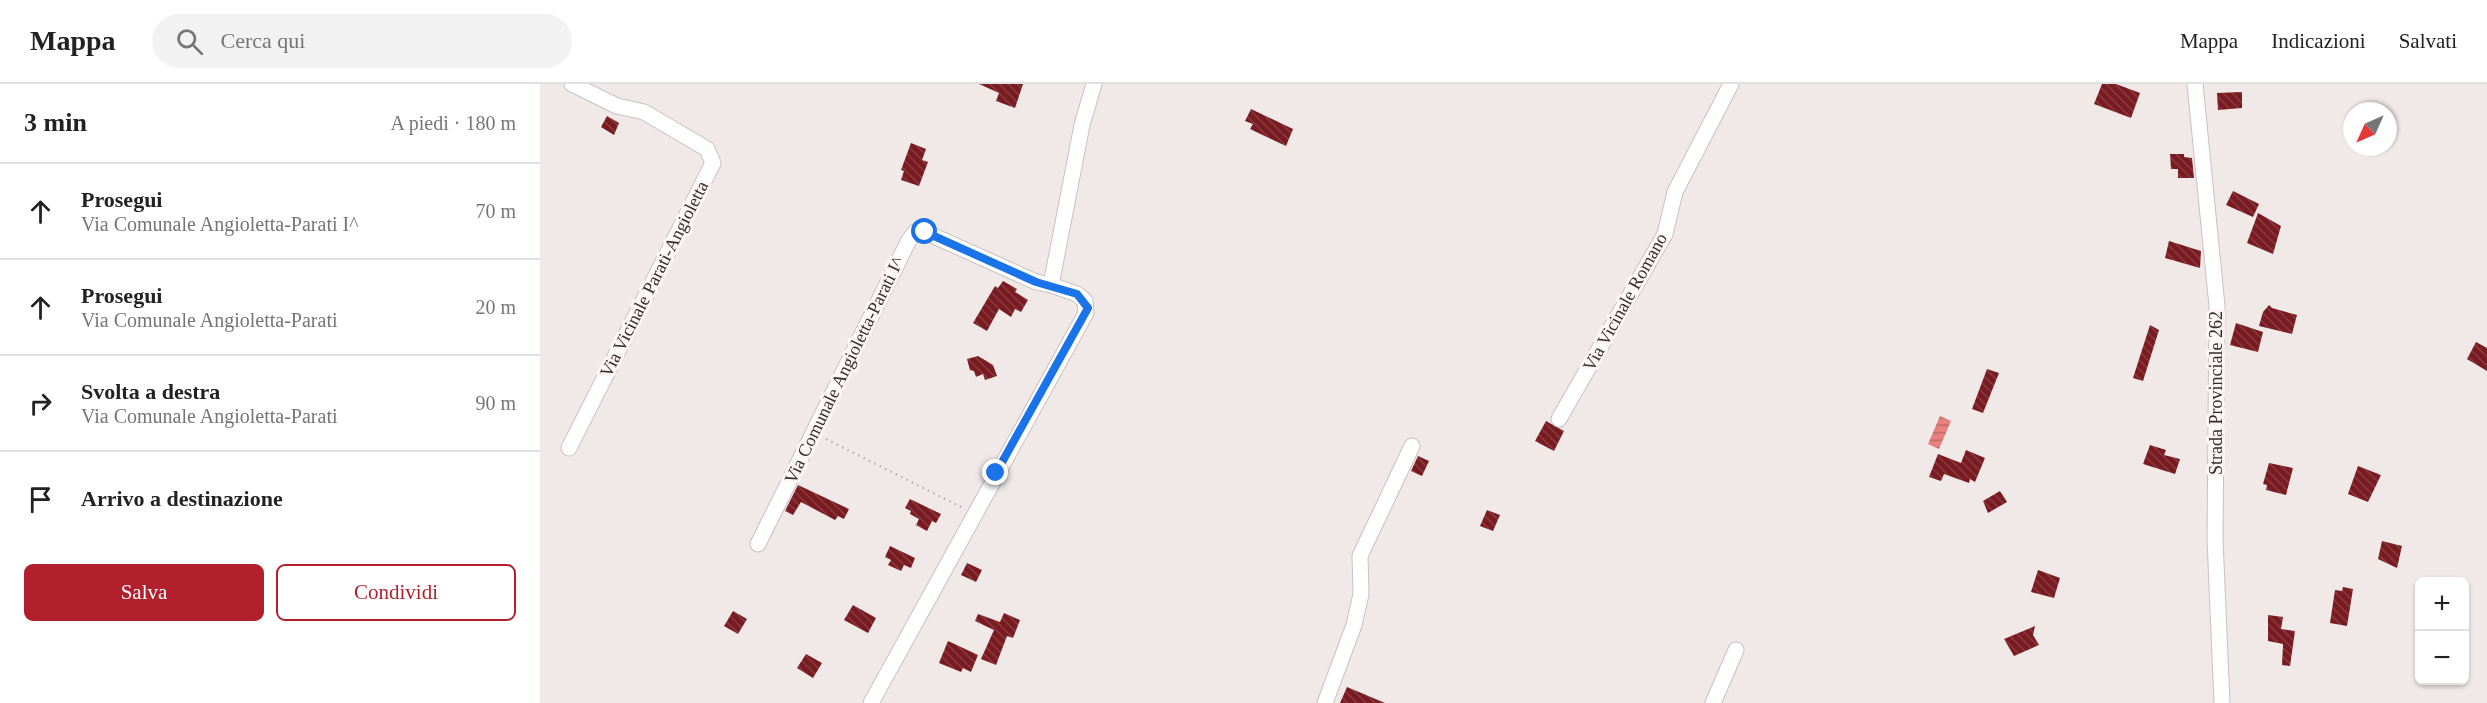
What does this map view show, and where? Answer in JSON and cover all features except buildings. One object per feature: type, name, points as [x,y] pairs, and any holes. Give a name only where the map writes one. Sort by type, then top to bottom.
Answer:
[{"type":"street","name":"Via Vicinale Parati-Angioletta","points":[[569,447],[713,163],[707,149],[644,112],[618,106],[572,84]]},
{"type":"street","points":[[871,703],[1086,313],[1085,301],[1077,294],[1052,285],[1080,135],[1094,84]]},
{"type":"street","name":"Via Vicinale Romano","points":[[1559,419],[1665,234],[1675,192],[1731,84]]},
{"type":"street","name":"Strada Provinciale 262","points":[[2195,84],[2217,306],[2215,539],[2222,703]]},
{"type":"street","name":"Via Comunale Angioletta-Parati I^","points":[[758,544],[915,232],[925,232],[1036,282],[1052,285]]},
{"type":"street","points":[[1325,703],[1354,625],[1361,594],[1359,556],[1412,446]]},
{"type":"street","points":[[1713,703],[1736,650]]},
{"type":"path","points":[[813,432],[974,513]]},
{"type":"shaded area","points":[[1940,416],[1951,421],[1939,449],[1928,444]]},
{"type":"route","points":[[925,232],[1036,282],[1077,294],[1085,301],[1088,308],[996,473]]}]
